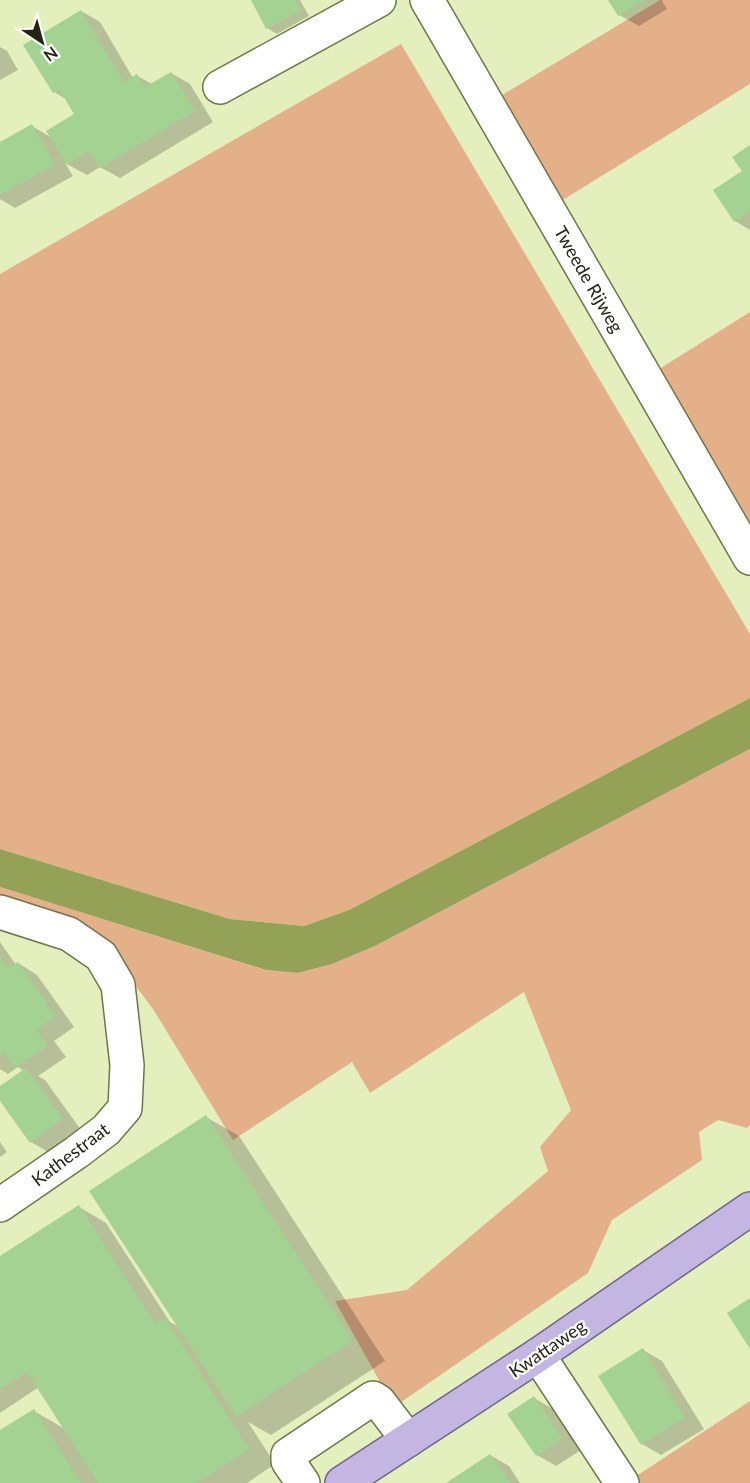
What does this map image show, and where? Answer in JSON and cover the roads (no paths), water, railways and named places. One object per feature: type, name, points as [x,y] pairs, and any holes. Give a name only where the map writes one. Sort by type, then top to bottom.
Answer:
[{"type":"main road","name":"Kwattaweg","points":[[342,1483],[538,1355],[750,1209]]},
{"type":"street","points":[[220,87],[379,0]]},
{"type":"street","name":"Tweede Rijweg","points":[[427,0],[750,558]]},
{"type":"street","name":"Kathestraat","points":[[0,912],[69,934],[101,956],[118,985],[127,1065],[125,1108],[106,1130],[0,1205]]},
{"type":"street","points":[[538,1355],[621,1483]]},
{"type":"street","points":[[303,1483],[288,1461],[288,1455],[373,1398],[380,1402],[408,1440]]}]
